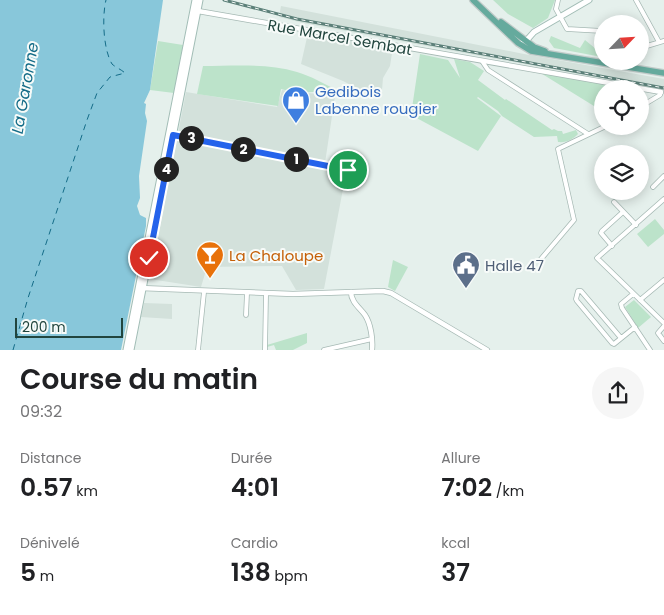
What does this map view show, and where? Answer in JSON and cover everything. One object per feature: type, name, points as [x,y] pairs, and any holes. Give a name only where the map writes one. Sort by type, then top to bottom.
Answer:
[{"type":"main road","points":[[195,0],[195,13]]},
{"type":"main road","points":[[131,350],[171,134],[195,13],[200,0]]},
{"type":"main road","points":[[473,0],[522,46],[536,52],[664,72]]},
{"type":"main road","points":[[477,0],[526,41],[541,50],[594,59]]},
{"type":"main road","points":[[526,41],[532,33],[589,0]]},
{"type":"main road","points":[[499,24],[516,37],[526,41]]},
{"type":"main road","points":[[649,69],[664,72]]},
{"type":"main road","points":[[126,350],[141,289]]},
{"type":"street","points":[[558,0],[556,9],[568,30],[594,31]]},
{"type":"street","points":[[636,0],[661,42]]},
{"type":"street","name":"Rue Marcel Sembat","points":[[195,13],[661,92]]},
{"type":"street","points":[[482,61],[488,70],[588,134]]},
{"type":"street","points":[[649,102],[660,95],[661,92]]},
{"type":"street","points":[[541,260],[574,220],[558,149],[594,131]]},
{"type":"street","points":[[171,134],[348,170]]},
{"type":"street","points":[[653,187],[664,176]]},
{"type":"street","points":[[664,199],[597,258],[664,325],[658,333],[664,341]]},
{"type":"street","points":[[614,202],[636,225]]},
{"type":"street","points":[[612,246],[601,233],[623,212]]},
{"type":"street","points":[[640,300],[664,280]]},
{"type":"street","points":[[141,289],[266,294],[387,292],[487,350]]},
{"type":"street","points":[[621,338],[581,291],[578,291],[577,301],[614,344],[635,327]]},
{"type":"street","points":[[198,350],[204,292]]},
{"type":"street","points":[[351,292],[352,299],[366,318],[372,339],[372,350]]},
{"type":"street","points":[[246,315],[247,293]]},
{"type":"street","points":[[265,350],[266,294]]},
{"type":"street","points":[[633,294],[621,304],[622,308],[649,350]]},
{"type":"street","points":[[324,350],[372,339]]},
{"type":"shaded area","points":[[281,6],[594,66],[594,70],[614,70],[664,79],[664,90],[649,87],[649,80],[610,80],[279,17]]},
{"type":"shaded area","points":[[308,33],[393,47],[390,66],[383,78],[382,90],[378,99],[343,81],[301,64]]},
{"type":"shaded area","points":[[282,90],[335,96],[325,163],[347,168],[324,289],[296,290],[282,266],[207,267],[201,287],[150,279],[186,92],[277,107]]},
{"type":"shaded area","points":[[144,303],[172,304],[172,319],[141,317]]},
{"type":"green space","points":[[493,0],[555,0],[548,18],[533,28],[508,14]]},
{"type":"green space","points":[[551,36],[580,48],[585,40],[594,47],[594,56],[554,48],[549,41]]},
{"type":"green space","points":[[158,41],[183,45],[174,93],[150,90]]},
{"type":"green space","points":[[420,54],[448,60],[460,78],[454,59],[470,62],[484,71],[478,80],[505,100],[552,130],[562,131],[563,134],[576,130],[578,134],[564,142],[558,142],[557,136],[534,137],[502,116],[478,97],[501,116],[478,151],[411,115]]},
{"type":"green space","points":[[203,66],[250,66],[286,69],[307,76],[337,90],[336,95],[329,95],[329,91],[297,93],[281,89],[278,106],[197,94]]},
{"type":"green space","points":[[539,72],[594,83],[594,106]]},
{"type":"green space","points":[[655,219],[664,230],[664,234],[648,247],[637,234]]},
{"type":"green space","points":[[393,260],[408,267],[395,291],[388,287]]},
{"type":"green space","points":[[634,300],[651,317],[638,328],[625,307]]},
{"type":"green space","points":[[307,333],[307,343],[293,350],[276,350],[274,345],[267,347],[267,345]]},
{"type":"water","name":"La Garonne","points":[[0,0],[163,0],[150,90],[144,103],[146,104],[145,113],[147,121],[139,176],[140,198],[137,206],[140,215],[146,218],[146,226],[121,350],[0,350]]},
{"type":"ferry route","points":[[13,350],[28,298],[97,93],[110,77],[125,73],[112,64],[109,58],[105,41],[104,23],[106,0]]},
{"type":"railway","points":[[224,0],[297,19],[664,88]]},
{"type":"place","name":"Gedibois Labenne rougier","points":[[296,124]]},
{"type":"place","name":"La Chaloupe","points":[[210,279]]},
{"type":"place","name":"Halle 47","points":[[466,289]]},
{"type":"route","points":[[149,258],[173,135],[348,170]]}]
